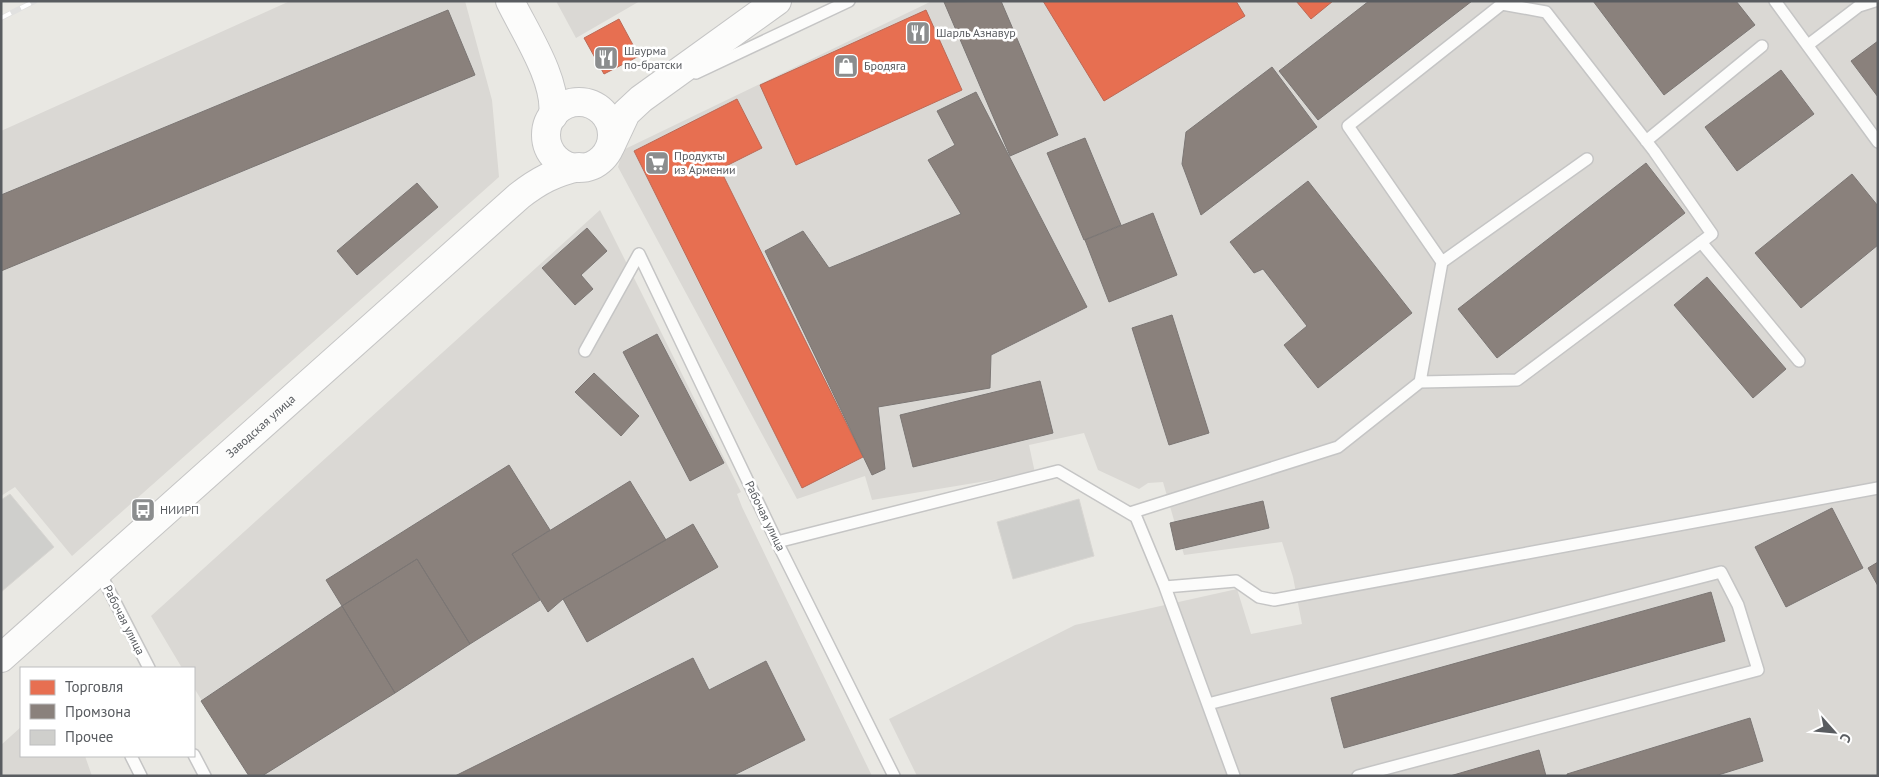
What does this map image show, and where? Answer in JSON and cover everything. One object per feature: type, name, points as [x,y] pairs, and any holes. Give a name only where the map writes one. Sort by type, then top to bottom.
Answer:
[{"type":"street","points":[[510,1],[543,68],[553,94],[554,103],[548,145],[560,161],[579,168],[599,161],[606,154],[626,113],[777,1]]},
{"type":"street","points":[[543,68],[558,87],[599,108],[611,124],[610,144]]},
{"type":"street","points":[[550,125],[560,108],[584,102],[622,105],[652,92]]},
{"type":"street","name":"Заводская улица","points":[[519,196],[541,165],[550,125]]},
{"type":"street","name":"Заводская улица","points":[[1,658],[519,196],[539,180],[559,171],[579,168]]},
{"type":"lane","points":[[652,92],[682,80],[849,1]]},
{"type":"lane","points":[[1774,1],[1878,142]]},
{"type":"lane","points":[[1808,46],[1859,6],[1875,1]]},
{"type":"lane","points":[[1130,514],[1338,447],[1420,382],[1517,380],[1712,234],[1646,141],[1546,12],[1502,4],[1348,126],[1442,262]]},
{"type":"lane","points":[[1646,141],[1762,46]]},
{"type":"lane","points":[[1420,382],[1442,262],[1587,159]]},
{"type":"lane","points":[[1701,242],[1799,361]]},
{"type":"lane","name":"Рабочая улица","points":[[585,351],[639,254],[777,542],[894,776]]},
{"type":"lane","points":[[777,542],[1058,471],[1136,517],[1234,776]]},
{"type":"lane","points":[[1164,587],[1236,581],[1259,597],[1274,600],[1878,488]]},
{"type":"lane","name":"Рабочая улица","points":[[99,571],[148,667]]},
{"type":"lane","points":[[1208,704],[1721,572],[1738,605],[1758,670],[1358,776]]},
{"type":"lane","points":[[132,757],[141,776]]},
{"type":"lane","points":[[195,757],[205,776]]},
{"type":"shaded area","points":[[290,1],[465,1],[492,100],[499,177],[72,556],[15,487],[1,496],[1,131]]},
{"type":"shaded area","points":[[556,1],[640,1],[576,38]]},
{"type":"shaded area","points":[[932,1],[1878,1],[1878,776],[917,776],[889,719],[1075,625],[1237,589],[1251,634],[1302,624],[1293,577],[1282,542],[1184,555],[1163,482],[1148,483],[1139,489],[1098,470],[1084,433],[1029,445],[1035,473],[872,500],[865,476],[797,499],[618,167],[623,150]]},
{"type":"shaded area","points":[[600,210],[741,492],[737,494],[742,507],[872,776],[249,776],[195,690],[195,667],[181,667],[151,616]]},
{"type":"shaded area","points":[[20,728],[20,757],[85,757],[92,776],[1,776],[1,745]]},
{"type":"building: Торговля","points":[[1043,1],[1236,1],[1245,16],[1104,101]]},
{"type":"building: Торговля","points":[[1296,1],[1333,1],[1311,19]]},
{"type":"building: Торговля","points":[[926,10],[962,90],[796,165],[760,85]]},
{"type":"building: Торговля","points":[[619,19],[639,56],[604,74],[584,38]]},
{"type":"building: Торговля","points":[[737,99],[762,148],[720,169],[863,457],[802,488],[634,151]]},
{"type":"building: Промзона","points":[[1001,1],[1058,135],[1010,156],[944,2]]},
{"type":"building: Промзона","points":[[1369,1],[1472,1],[1318,120],[1279,71]]},
{"type":"building: Промзона","points":[[1593,1],[1736,1],[1755,25],[1664,95]]},
{"type":"building: Промзона","points":[[448,10],[475,75],[1,271],[1,195]]},
{"type":"building: Промзона","points":[[1878,41],[1878,97],[1851,61]]},
{"type":"building: Промзона","points":[[1272,67],[1317,127],[1201,215],[1182,164],[1186,132]]},
{"type":"building: Промзона","points":[[1781,70],[1814,114],[1737,171],[1705,127]]},
{"type":"building: Промзона","points":[[976,92],[1087,307],[991,355],[990,388],[878,407],[885,469],[872,475],[765,251],[803,231],[829,268],[961,214],[928,160],[955,145],[937,111]]},
{"type":"building: Промзона","points":[[1085,138],[1121,225],[1084,240],[1047,153]]},
{"type":"building: Промзона","points":[[1646,163],[1685,213],[1497,358],[1458,309]]},
{"type":"building: Промзона","points":[[1852,174],[1878,206],[1878,245],[1801,308],[1755,253]]},
{"type":"building: Промзона","points":[[1308,181],[1412,313],[1318,388],[1284,345],[1307,326],[1263,269],[1254,273],[1230,242]]},
{"type":"building: Промзона","points":[[417,183],[438,207],[357,275],[337,251]]},
{"type":"building: Промзона","points":[[1153,213],[1177,275],[1109,302],[1085,240]]},
{"type":"building: Промзона","points":[[587,228],[607,251],[581,275],[593,289],[575,305],[542,268]]},
{"type":"building: Промзона","points":[[1707,277],[1786,369],[1753,398],[1674,305]]},
{"type":"building: Промзона","points":[[1172,315],[1209,433],[1169,445],[1132,328]]},
{"type":"building: Промзона","points":[[657,334],[724,463],[690,481],[623,352]]},
{"type":"building: Промзона","points":[[594,373],[639,416],[621,436],[575,392]]},
{"type":"building: Промзона","points":[[1040,381],[1053,433],[913,467],[900,415]]},
{"type":"building: Промзона","points":[[509,465],[550,530],[512,554],[540,600],[470,644],[417,559],[342,606],[326,580]]},
{"type":"building: Промзона","points":[[630,481],[666,540],[563,599],[548,612],[512,554]]},
{"type":"building: Промзона","points":[[1263,501],[1269,528],[1176,550],[1170,523]]},
{"type":"building: Промзона","points":[[1832,508],[1863,568],[1786,607],[1755,547]]},
{"type":"building: Промзона","points":[[693,524],[718,567],[587,642],[563,599]]},
{"type":"building: Промзона","points":[[417,559],[470,644],[395,693],[342,606]]},
{"type":"building: Промзона","points":[[1878,562],[1878,586],[1868,568]]},
{"type":"building: Промзона","points":[[1711,592],[1725,641],[1344,748],[1331,698]]},
{"type":"building: Промзона","points":[[342,606],[395,693],[262,776],[249,776],[201,701]]},
{"type":"building: Промзона","points":[[693,658],[709,690],[766,661],[805,740],[732,776],[455,776]]},
{"type":"building: Промзона","points":[[1750,718],[1763,761],[1715,776],[1567,776],[1567,774]]},
{"type":"building: Промзона","points":[[1539,750],[1546,776],[1450,776]]},
{"type":"building: Прочее","points":[[10,494],[54,547],[1,592],[1,500]]},
{"type":"building: Прочее","points":[[1079,499],[1094,556],[1013,579],[997,522]]},
{"type":"railway","points":[[1,18],[35,1]]},
{"type":"place","name":"Шарль Азнавур","points":[[918,33]]},
{"type":"place","name":"Шаурма по-братски","points":[[606,58]]},
{"type":"place","name":"Бродяга","points":[[846,66]]},
{"type":"place","name":"Продукты из Армении","points":[[657,163]]},
{"type":"place","name":"НИИРП","points":[[143,510]]}]
